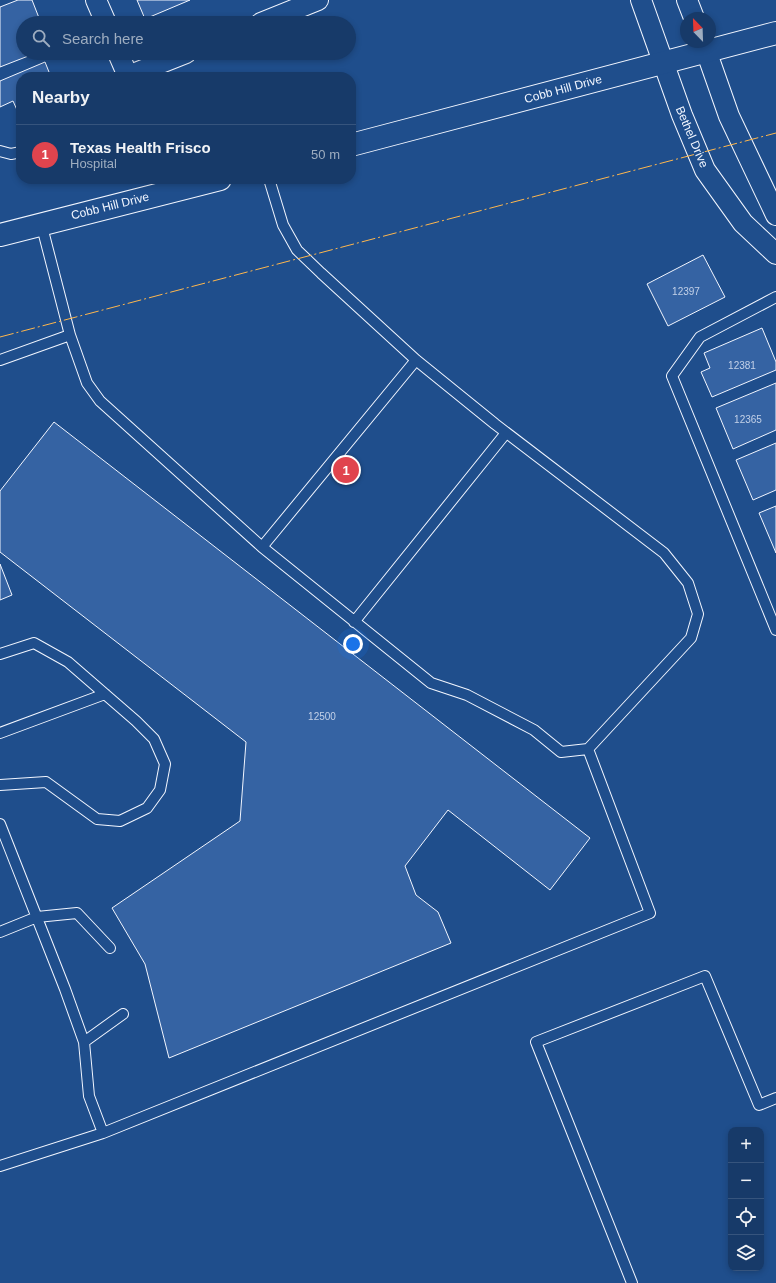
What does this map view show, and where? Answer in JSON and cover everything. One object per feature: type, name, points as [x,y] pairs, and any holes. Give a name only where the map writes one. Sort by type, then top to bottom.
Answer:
[{"type":"street","points":[[96,0],[103,16]]},
{"type":"street","points":[[278,16],[318,0]]},
{"type":"street","name":"Bethel Drive","points":[[641,0],[682,115],[706,170],[743,223],[776,254]]},
{"type":"street","points":[[687,0],[692,12]]},
{"type":"street","name":"Cobb Hill Drive","points":[[716,44],[776,33]]},
{"type":"street","name":"Cobb Hill Drive","points":[[356,144],[664,62],[700,48]]},
{"type":"street","points":[[706,48],[729,116],[776,215]]},
{"type":"street","points":[[121,60],[126,72]]},
{"type":"street","points":[[140,72],[169,60]]},
{"type":"street","name":"Cobb Hill Drive","points":[[0,234],[200,184]]},
{"type":"lane","points":[[0,151],[11,154],[16,153]]},
{"type":"lane","points":[[41,223],[70,335],[87,383],[100,402],[262,547],[431,683],[467,695],[534,730],[561,752],[588,750],[691,638],[698,614],[688,583],[664,553],[506,433],[416,360],[297,250],[283,225],[271,184]]},
{"type":"lane","points":[[776,297],[700,337],[672,376],[776,630]]},
{"type":"lane","points":[[0,360],[70,335]]},
{"type":"lane","points":[[262,547],[416,360]]},
{"type":"lane","points":[[354,622],[506,433]]},
{"type":"lane","points":[[0,654],[34,643],[68,662],[154,739],[165,764],[160,790],[147,808],[120,822],[97,819],[46,782],[0,785]]},
{"type":"lane","points":[[0,733],[105,694]]},
{"type":"lane","points":[[0,1166],[103,1133],[650,913],[588,750]]},
{"type":"lane","points":[[0,824],[84,1042],[89,1096],[103,1133]]},
{"type":"lane","points":[[0,932],[37,917],[77,913],[110,948]]},
{"type":"lane","points":[[632,1283],[536,1042],[705,976],[759,1105],[776,1098]]},
{"type":"lane","points":[[84,1042],[123,1014]]},
{"type":"building","points":[[18,0],[32,0],[38,16],[16,16],[16,60],[18,60],[0,67],[0,7]]},
{"type":"building","points":[[137,0],[190,0],[152,16],[144,16]]},
{"type":"building","points":[[45,62],[49,72],[21,72]]},
{"type":"building","points":[[16,74],[16,108],[13,101],[0,107],[0,81]]},
{"type":"building","points":[[703,255],[725,297],[668,326],[647,284]]},
{"type":"building","points":[[762,328],[776,362],[776,370],[712,397],[701,372],[710,368],[704,353]]},
{"type":"building","points":[[776,383],[776,430],[733,449],[716,408]]},
{"type":"building","points":[[54,422],[590,838],[550,890],[448,810],[405,866],[416,895],[438,912],[451,943],[169,1058],[145,964],[112,908],[240,821],[246,742],[0,552],[0,491]]},
{"type":"building","points":[[776,443],[776,490],[753,500],[736,460]]},
{"type":"building","points":[[776,506],[776,553],[759,513]]},
{"type":"building","points":[[0,564],[12,595],[0,600]]},
{"type":"power","points":[[0,337],[776,133]]},
{"type":"place","name":"Texas Health Frisco","points":[[346,470]]}]
